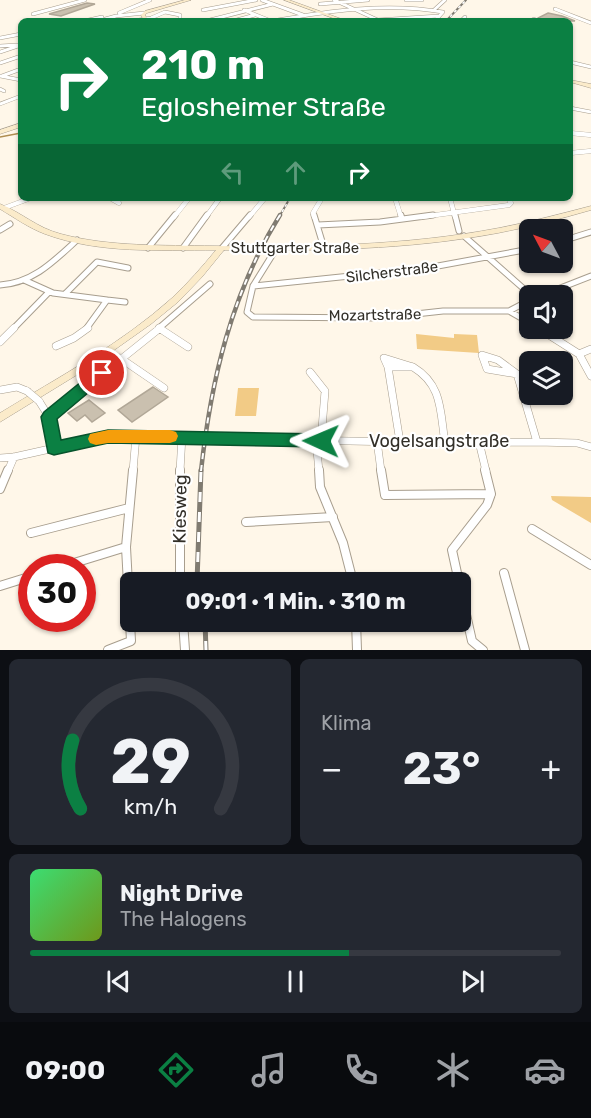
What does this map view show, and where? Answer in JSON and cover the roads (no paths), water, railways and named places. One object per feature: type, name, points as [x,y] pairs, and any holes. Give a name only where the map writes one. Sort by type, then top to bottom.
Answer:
[{"type":"street","points":[[33,14],[85,0]]},
{"type":"street","points":[[112,18],[150,0]]},
{"type":"street","points":[[145,18],[189,0]]},
{"type":"street","points":[[203,10],[256,0]]},
{"type":"street","points":[[262,0],[304,15]]},
{"type":"street","points":[[287,0],[336,18]]},
{"type":"street","points":[[320,4],[368,0],[385,8]]},
{"type":"street","points":[[290,18],[317,12],[422,0]]},
{"type":"street","points":[[434,10],[445,0]]},
{"type":"street","points":[[335,1],[374,18]]},
{"type":"street","points":[[406,2],[443,12],[440,16],[410,18]]},
{"type":"street","points":[[216,18],[273,4]]},
{"type":"street","points":[[411,10],[428,9]]},
{"type":"street","points":[[555,9],[591,23]]},
{"type":"street","points":[[244,10],[263,18]]},
{"type":"street","points":[[100,18],[116,15],[145,18],[152,17],[159,12],[180,15],[180,18]]},
{"type":"street","points":[[244,18],[255,15]]},
{"type":"street","points":[[1,40],[18,35]]},
{"type":"street","points":[[1,40],[18,46]]},
{"type":"street","points":[[0,46],[10,44]]},
{"type":"street","points":[[0,52],[18,47]]},
{"type":"street","points":[[0,63],[18,57]]},
{"type":"street","points":[[573,63],[591,66]]},
{"type":"street","points":[[1,76],[18,70]]},
{"type":"street","points":[[1,76],[18,79]]},
{"type":"street","points":[[573,82],[591,86]]},
{"type":"street","points":[[0,104],[18,97]]},
{"type":"street","points":[[573,109],[591,112]]},
{"type":"street","points":[[0,132],[18,125]]},
{"type":"street","points":[[573,133],[591,135]]},
{"type":"street","points":[[573,153],[591,151]]},
{"type":"street","points":[[2,207],[21,201]]},
{"type":"street","points":[[148,248],[187,201]]},
{"type":"street","points":[[183,248],[218,201]]},
{"type":"street","points":[[0,418],[97,357],[162,310],[200,277],[262,201]]},
{"type":"street","points":[[320,201],[313,213],[324,248]]},
{"type":"street","points":[[396,201],[402,219]]},
{"type":"street","points":[[451,201],[461,234],[519,285]]},
{"type":"street","points":[[318,225],[402,219],[509,205],[510,201]]},
{"type":"street","name":"Stuttgarter Straße","points":[[2,207],[36,229],[77,240],[113,246],[276,249],[384,247],[524,225],[591,208]]},
{"type":"street","points":[[0,230],[10,224]]},
{"type":"street","points":[[573,238],[591,232]]},
{"type":"street","points":[[0,285],[8,286],[43,270],[77,240]]},
{"type":"street","points":[[253,286],[276,249]]},
{"type":"street","name":"Silcherstraße","points":[[253,286],[364,276],[490,259],[519,252]]},
{"type":"street","points":[[65,294],[97,262],[128,268]]},
{"type":"street","points":[[568,285],[591,276]]},
{"type":"street","points":[[24,280],[33,287],[49,292],[125,302]]},
{"type":"street","points":[[49,417],[210,284]]},
{"type":"street","name":"Mozartstraße","points":[[253,286],[247,312],[253,317],[379,318],[443,311],[509,311],[519,306]]},
{"type":"street","points":[[0,342],[49,292]]},
{"type":"street","points":[[56,346],[83,334],[93,323],[107,300]]},
{"type":"street","points":[[509,311],[519,317]]},
{"type":"street","points":[[159,328],[188,347]]},
{"type":"street","points":[[555,339],[579,354],[591,376]]},
{"type":"street","points":[[579,354],[591,349]]},
{"type":"street","points":[[517,374],[487,369],[482,355],[498,360],[517,374],[537,442]]},
{"type":"street","points":[[120,358],[164,388]]},
{"type":"street","points":[[400,442],[394,401],[390,393],[388,367],[384,358],[401,360],[414,367],[433,384],[445,443]]},
{"type":"street","points":[[310,372],[325,391],[319,441],[320,487],[333,517],[350,572]]},
{"type":"street","points":[[0,390],[17,387],[27,391],[39,401],[49,417],[54,448]]},
{"type":"street","name":"Vogelsangstraße","points":[[0,458],[14,457],[108,436],[445,443],[537,442],[577,443],[591,447]]},
{"type":"street","points":[[108,650],[131,641],[126,547],[136,436]]},
{"type":"street","name":"Kiesweg","points":[[180,572],[179,491],[183,436]]},
{"type":"street","points":[[377,441],[385,495],[491,494]]},
{"type":"street","points":[[457,572],[452,550],[486,505],[491,494],[479,442]]},
{"type":"street","points":[[0,489],[14,457]]},
{"type":"street","points":[[31,533],[129,508]]},
{"type":"street","points":[[246,522],[333,517]]},
{"type":"street","points":[[532,529],[591,565]]},
{"type":"street","points":[[96,556],[126,547]]},
{"type":"street","points":[[504,573],[525,650]]},
{"type":"street","points":[[0,586],[18,580]]},
{"type":"street","points":[[184,632],[185,650]]},
{"type":"street","points":[[356,632],[357,650]]},
{"type":"street","points":[[470,632],[472,641],[483,650]]},
{"type":"waterway","points":[[0,137],[18,134]]},
{"type":"railway","points":[[449,18],[466,0]]},
{"type":"railway","points":[[279,217],[288,201]]},
{"type":"railway","points":[[201,471],[217,371],[226,338],[248,276],[280,215]]},
{"type":"railway","points":[[197,572],[201,470]]},
{"type":"railway","points":[[205,632],[206,650]]}]
